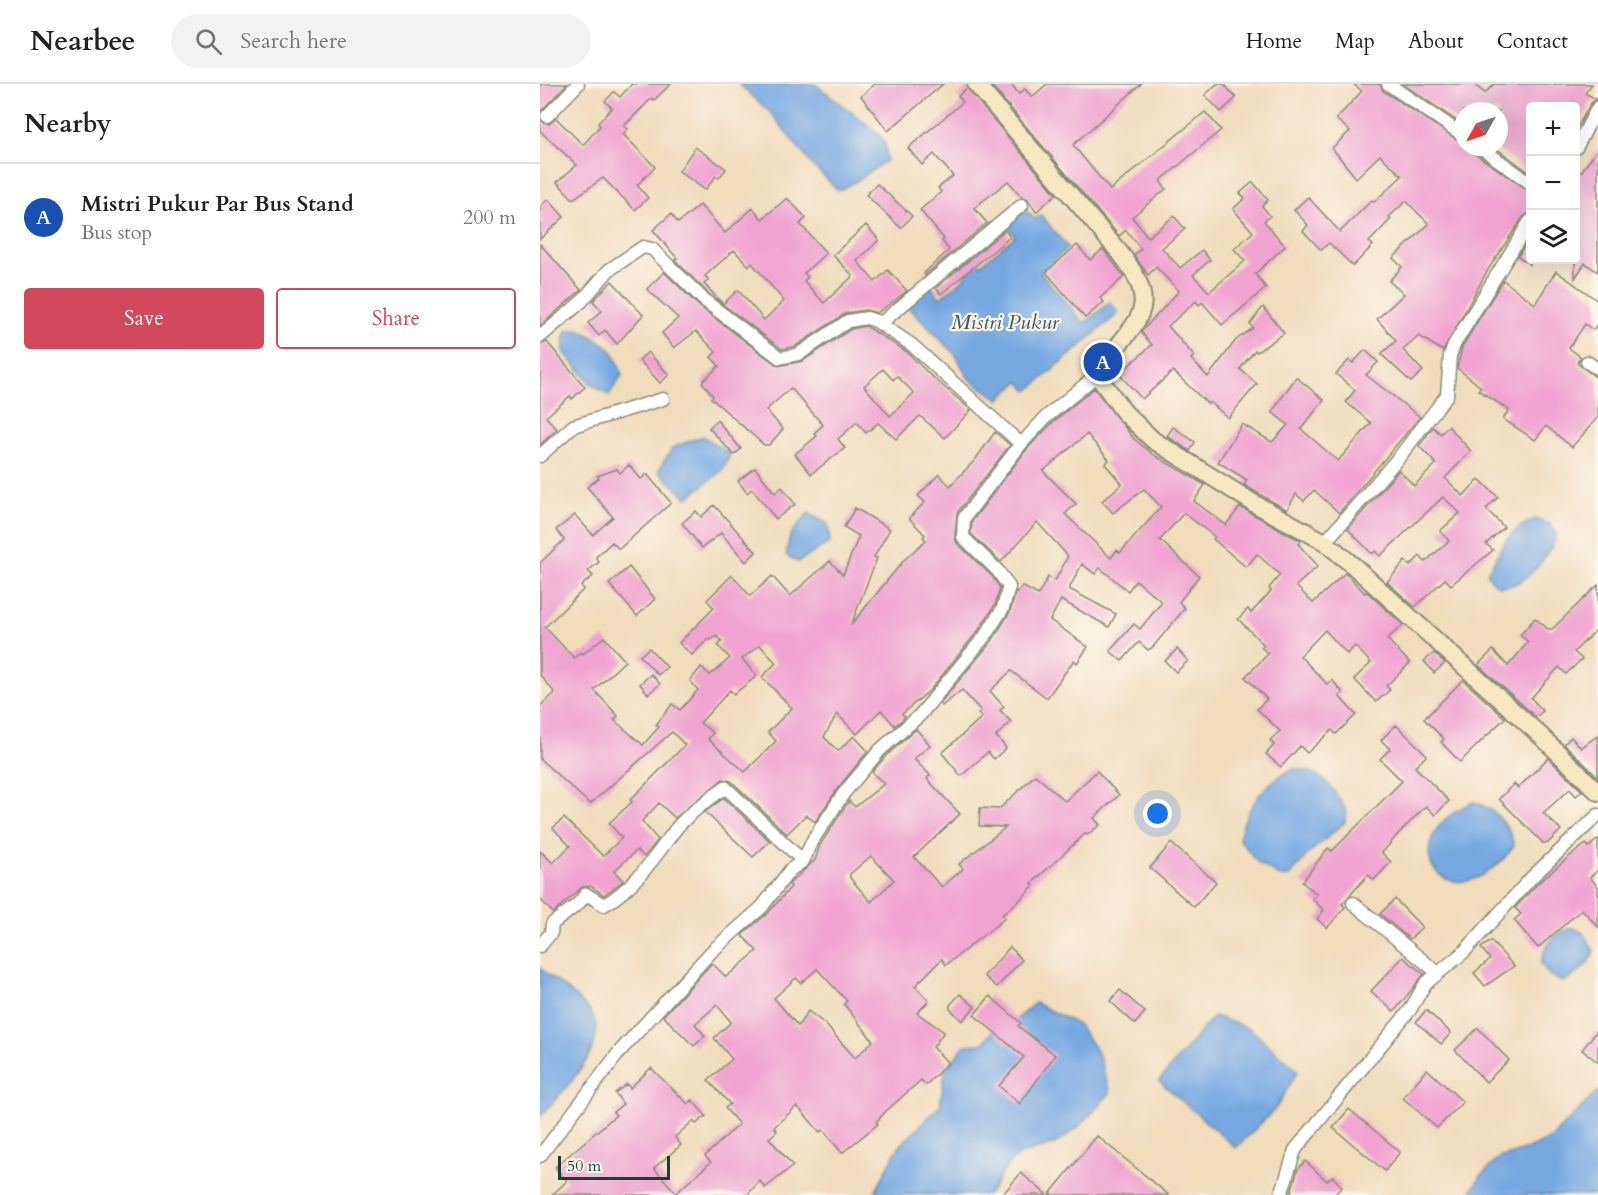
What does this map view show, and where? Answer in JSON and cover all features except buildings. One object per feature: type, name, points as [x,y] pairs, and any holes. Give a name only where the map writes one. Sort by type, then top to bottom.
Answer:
[{"type":"street","points":[[547,116],[578,84]]},
{"type":"street","points":[[540,1156],[620,1051],[711,952],[762,907],[790,870],[803,861],[814,838],[844,793],[880,750],[920,715],[985,636],[1003,609],[1009,587],[998,571],[963,537],[962,528],[970,508],[1021,444],[1054,410],[1097,375],[1137,318],[1144,294],[1141,282],[1120,253],[976,84]]},
{"type":"street","points":[[1388,84],[1454,129]]},
{"type":"street","points":[[1580,139],[1598,107]]},
{"type":"street","points":[[1492,156],[1526,180]]},
{"type":"street","points":[[881,323],[1022,205]]},
{"type":"street","points":[[1325,542],[1400,456],[1447,395],[1449,361],[1455,343],[1526,228]]},
{"type":"street","points":[[540,337],[581,302],[609,270],[643,247],[652,249],[695,292],[746,335],[780,358],[799,354],[848,321],[867,318],[881,323],[912,345],[1021,444]]},
{"type":"street","points":[[1587,362],[1598,369]]},
{"type":"street","points":[[1097,375],[1124,412],[1161,446],[1275,516],[1325,542],[1542,737],[1598,792]]},
{"type":"street","points":[[540,456],[573,426],[663,399]]},
{"type":"street","points":[[540,946],[551,933],[552,924],[578,904],[586,894],[604,905],[618,897],[638,878],[676,829],[725,787],[803,861]]},
{"type":"street","points":[[1281,1195],[1295,1150],[1410,1010],[1417,993],[1464,952],[1532,877],[1598,815]]},
{"type":"street","points":[[1353,903],[1438,973]]},
{"type":"water","points":[[739,84],[815,84],[877,132],[885,143],[887,160],[855,182],[838,190],[812,165],[771,113]]},
{"type":"water","name":"Mistri Pukur","points":[[1026,210],[1035,219],[1041,215],[1068,248],[1040,272],[1084,323],[1110,302],[1119,313],[1028,391],[1019,382],[999,399],[969,379],[955,354],[906,305],[930,285],[940,298],[967,276],[958,263],[970,254],[980,265],[1015,236],[1007,225]]},
{"type":"water","points":[[578,329],[607,346],[619,365],[622,375],[609,395],[591,384],[563,351],[566,331]]},
{"type":"water","points":[[703,436],[730,454],[723,470],[687,498],[658,471],[673,447]]},
{"type":"water","points":[[808,513],[828,524],[830,542],[798,562],[786,555],[790,535]]},
{"type":"water","points":[[1536,519],[1550,524],[1556,534],[1546,555],[1527,577],[1516,584],[1505,587],[1495,583],[1487,573],[1501,548],[1518,528]]},
{"type":"water","points":[[1293,769],[1319,776],[1332,788],[1347,812],[1345,822],[1307,855],[1291,875],[1283,878],[1258,863],[1239,839],[1246,817],[1257,798],[1273,781]]},
{"type":"water","points":[[1474,802],[1488,808],[1500,818],[1509,831],[1514,846],[1490,870],[1468,881],[1449,880],[1436,870],[1429,855],[1432,837],[1447,818]]},
{"type":"water","points":[[1574,928],[1583,933],[1594,951],[1582,970],[1563,982],[1550,976],[1541,964],[1542,958],[1547,946],[1556,936]]},
{"type":"water","points":[[540,968],[587,1008],[595,1021],[596,1036],[592,1050],[573,1080],[540,1117]]},
{"type":"water","points":[[1035,1003],[1079,1025],[1099,1055],[1110,1093],[1070,1134],[1049,1146],[1024,1153],[1011,1161],[987,1195],[873,1195],[898,1148],[940,1106],[945,1070],[965,1045],[983,1044],[998,1025],[1015,1020]]},
{"type":"water","points":[[1214,1016],[1250,1029],[1298,1071],[1276,1108],[1236,1148],[1159,1081]]},
{"type":"water","points":[[1598,1091],[1598,1195],[1469,1195],[1480,1177],[1499,1158],[1531,1148],[1551,1138]]},
{"type":"place","name":"Mistri Pukur Par Bus Stand","points":[[1103,362]]}]
